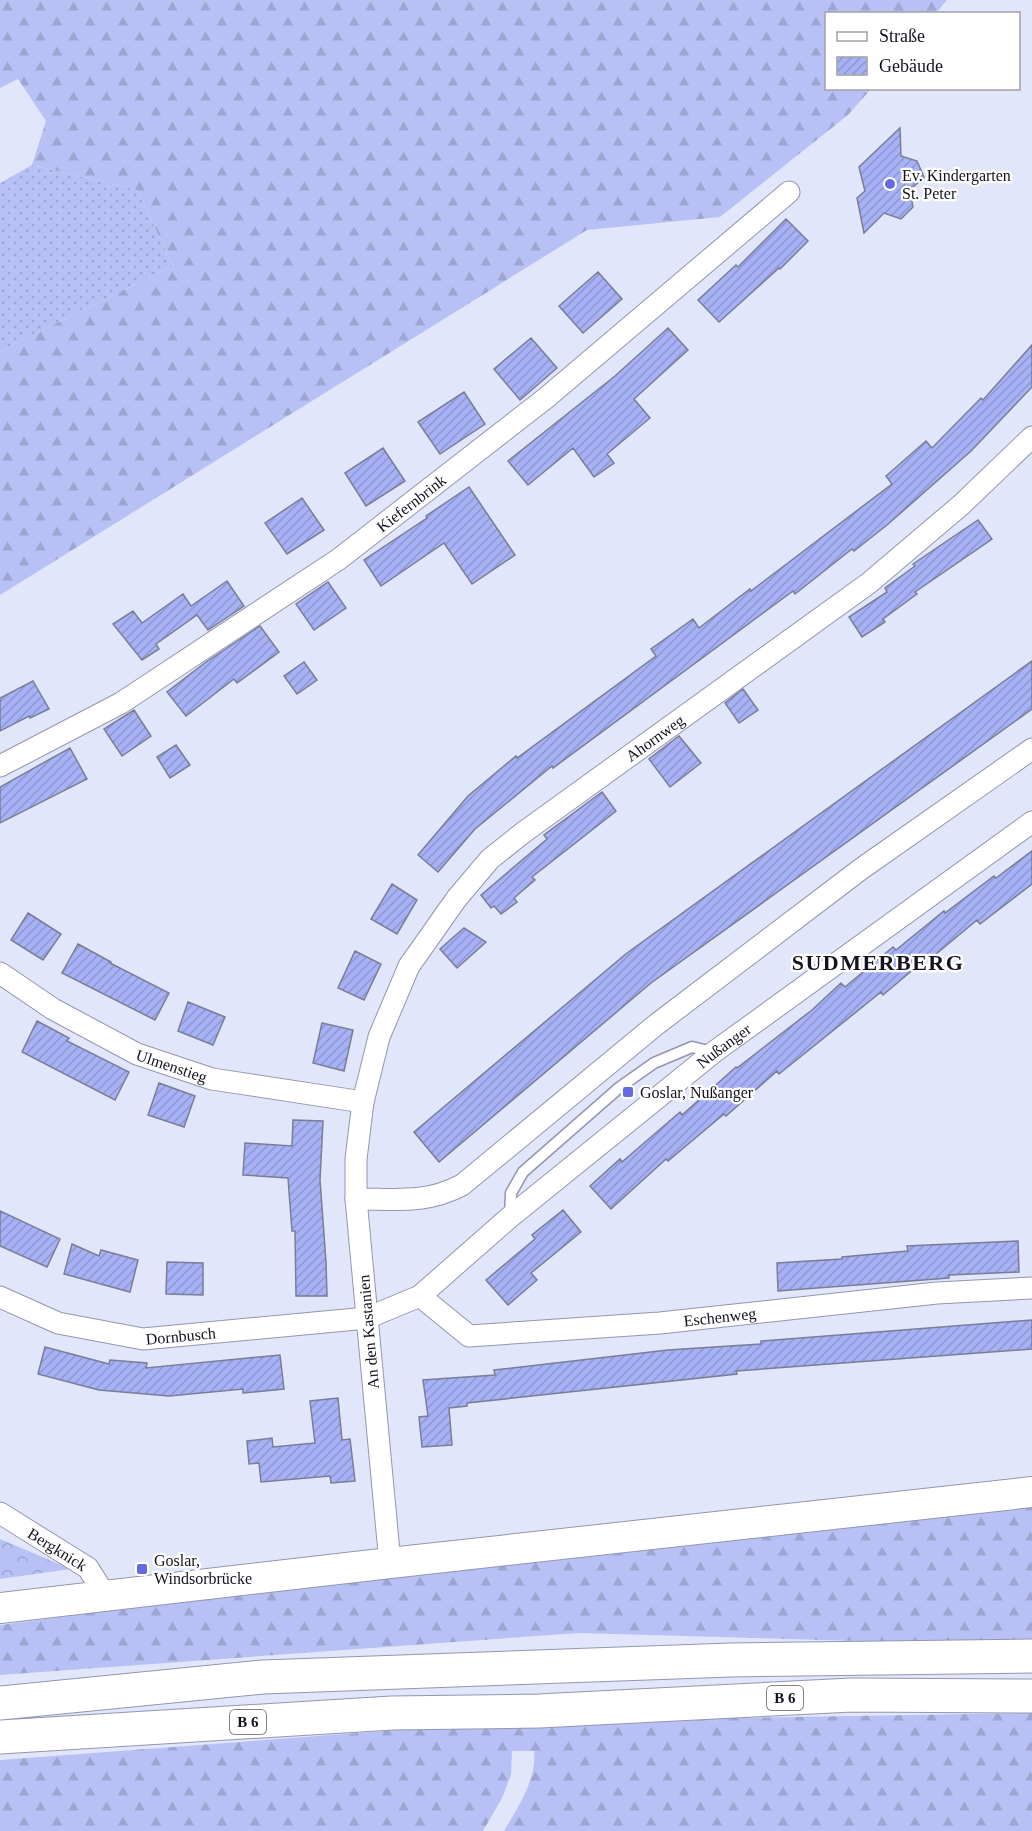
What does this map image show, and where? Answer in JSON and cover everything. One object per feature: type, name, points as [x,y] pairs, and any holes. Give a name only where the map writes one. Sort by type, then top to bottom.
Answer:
[{"type":"highway","points":[[0,1703],[263,1677],[719,1660],[1032,1656]]},
{"type":"highway","name":"B 6","points":[[0,1737],[392,1713],[539,1711],[852,1695],[1032,1696]]},
{"type":"street","name":"Kiefernbrink","points":[[0,766],[121,703],[339,559],[546,398],[789,192]]},
{"type":"street","name":"Ahornweg","points":[[363,1102],[379,1037],[409,966],[458,898],[490,859],[869,583],[961,505],[1032,437]]},
{"type":"street","points":[[356,1199],[423,1199],[445,1194],[462,1185],[657,1024],[861,869],[1032,748]]},
{"type":"street","name":"Nußanger","points":[[367,1318],[420,1296],[510,1217],[714,1052],[1032,822]]},
{"type":"street","name":"Ulmenstieg","points":[[0,973],[53,1009],[137,1054],[213,1079],[363,1102]]},
{"type":"street","name":"An den Kastanien","points":[[363,1102],[356,1159],[356,1199],[390,1563]]},
{"type":"street","name":"Eschenweg","points":[[420,1296],[469,1336],[660,1323],[937,1293],[1032,1288]]},
{"type":"street","name":"Dornbusch","points":[[0,1297],[58,1323],[143,1339],[367,1318]]},
{"type":"street","points":[[0,1608],[1032,1492]]},
{"type":"street","name":"Bergknick","points":[[0,1513],[88,1568],[105,1595]]},
{"type":"lane","points":[[510,1217],[511,1193],[524,1172],[620,1087],[654,1063],[692,1047],[714,1052]]},
{"type":"green space","points":[[0,0],[947,0],[937,12],[825,12],[825,90],[870,90],[848,115],[720,217],[587,230],[0,595],[0,351],[173,266],[137,190],[32,165],[46,121],[18,79],[0,88]]},
{"type":"green space","points":[[32,165],[137,190],[173,266],[0,351],[0,183]]},
{"type":"green space","points":[[1032,1507],[1032,1646],[578,1633],[0,1675],[0,1625],[413,1570]]},
{"type":"green space","points":[[0,1539],[71,1569],[0,1579]]},
{"type":"green space","points":[[1032,1713],[1032,1831],[504,1831],[525,1793],[533,1772],[534,1751],[512,1751],[511,1775],[502,1798],[483,1831],[0,1831],[0,1760],[504,1722]]},
{"type":"building","name":"Ev. Kindergarten St. Peter","points":[[900,128],[901,156],[917,161],[924,177],[910,190],[913,207],[901,219],[884,213],[864,233],[857,198],[865,191],[859,167]]},
{"type":"building","points":[[786,219],[808,241],[780,269],[719,322],[698,300],[736,265],[738,267]]},
{"type":"building","points":[[598,272],[622,299],[583,333],[559,306]]},
{"type":"building","points":[[668,328],[688,350],[634,399],[650,418],[607,454],[614,463],[594,477],[573,448],[528,485],[508,461],[615,376]]},
{"type":"building","points":[[531,338],[557,368],[520,400],[494,369]]},
{"type":"building","points":[[1032,345],[1032,387],[971,451],[887,525],[854,551],[852,549],[795,594],[793,591],[553,768],[552,766],[475,829],[438,872],[418,855],[468,796],[516,756],[517,758],[656,656],[651,649],[693,619],[699,628],[892,484],[886,476],[926,441],[932,448],[981,398],[983,400]]},
{"type":"building","points":[[464,392],[485,424],[440,454],[418,422]]},
{"type":"building","points":[[383,448],[405,481],[366,506],[345,473]]},
{"type":"building","points":[[469,487],[515,555],[472,584],[444,543],[381,586],[364,560]]},
{"type":"building","points":[[302,498],[324,530],[287,554],[265,523]]},
{"type":"building","points":[[978,520],[992,539],[915,592],[917,594],[883,619],[885,622],[862,637],[849,617],[887,592],[885,588],[915,566],[913,564]]},
{"type":"building","points":[[227,581],[244,606],[208,630],[197,615],[156,644],[159,649],[142,660],[113,624],[133,611],[142,623],[183,594],[191,606]]},
{"type":"building","points":[[328,582],[346,608],[314,630],[296,604]]},
{"type":"building","points":[[260,626],[279,652],[237,683],[234,679],[186,716],[167,692],[206,662]]},
{"type":"building","points":[[1032,661],[1032,709],[651,983],[439,1162],[414,1132],[627,953]]},
{"type":"building","points":[[304,662],[317,680],[297,694],[284,676]]},
{"type":"building","points":[[33,681],[49,709],[30,718],[29,716],[0,731],[0,698]]},
{"type":"building","points":[[743,689],[758,710],[739,723],[725,703]]},
{"type":"building","points":[[134,710],[151,736],[122,756],[104,729]]},
{"type":"building","points":[[679,736],[701,763],[670,787],[649,759]]},
{"type":"building","points":[[176,745],[190,765],[170,778],[157,757]]},
{"type":"building","points":[[70,748],[87,779],[0,823],[0,787]]},
{"type":"building","points":[[602,792],[616,811],[532,877],[535,880],[514,898],[517,902],[501,914],[494,906],[491,908],[481,895],[547,839],[544,835]]},
{"type":"building","points":[[1032,851],[1032,884],[980,924],[977,920],[883,995],[881,992],[779,1074],[777,1071],[726,1116],[724,1114],[668,1161],[666,1159],[611,1209],[590,1186],[620,1159],[622,1162],[680,1112],[682,1115],[736,1067],[812,1010],[841,983],[845,987],[893,947],[896,950],[944,911],[945,913]]},
{"type":"building","points":[[392,884],[417,900],[397,934],[371,919]]},
{"type":"building","points":[[28,913],[61,934],[43,960],[11,940]]},
{"type":"building","points":[[464,928],[486,942],[457,968],[440,949]]},
{"type":"building","points":[[78,944],[169,993],[155,1020],[62,973]]},
{"type":"building","points":[[355,951],[381,964],[364,1000],[338,988]]},
{"type":"building","points":[[188,1002],[225,1017],[213,1045],[178,1031]]},
{"type":"building","points":[[37,1021],[69,1038],[67,1041],[129,1072],[115,1100],[22,1052]]},
{"type":"building","points":[[322,1023],[353,1030],[344,1071],[313,1063]]},
{"type":"building","points":[[159,1083],[195,1096],[184,1127],[148,1115]]},
{"type":"building","points":[[293,1120],[323,1121],[320,1180],[327,1296],[296,1296],[295,1231],[292,1231],[288,1178],[243,1175],[245,1143],[292,1146]]},
{"type":"building","points":[[563,1210],[581,1232],[531,1273],[537,1280],[508,1305],[486,1280],[535,1239],[532,1235]]},
{"type":"building","points":[[0,1211],[60,1239],[47,1267],[0,1246]]},
{"type":"building","points":[[1018,1241],[1019,1272],[949,1275],[949,1278],[778,1291],[777,1263],[842,1259],[842,1257],[908,1251],[907,1246]]},
{"type":"building","points":[[72,1244],[99,1256],[101,1250],[138,1260],[130,1292],[64,1274]]},
{"type":"building","points":[[167,1262],[203,1263],[203,1295],[166,1294]]},
{"type":"building","points":[[1032,1320],[1032,1349],[736,1371],[737,1374],[467,1403],[467,1406],[449,1408],[452,1445],[422,1447],[419,1417],[428,1416],[423,1380],[495,1375],[494,1370],[668,1350]]},
{"type":"building","points":[[45,1347],[109,1364],[110,1360],[147,1363],[146,1368],[280,1355],[284,1389],[243,1393],[243,1389],[169,1396],[99,1390],[38,1374]]},
{"type":"building","points":[[338,1398],[342,1440],[350,1439],[355,1481],[331,1483],[330,1476],[261,1482],[259,1463],[249,1464],[247,1441],[272,1438],[273,1447],[315,1443],[310,1401]]},
{"type":"place","name":"Ev. Kindergarten St. Peter","points":[[890,184]]},
{"type":"place","name":"Goslar, Nußanger","points":[[628,1092]]},
{"type":"place","name":"Goslar, Windsorbrücke","points":[[142,1569]]},
{"type":"district","name":"SUDMERBERG","points":[[878,962]]}]
